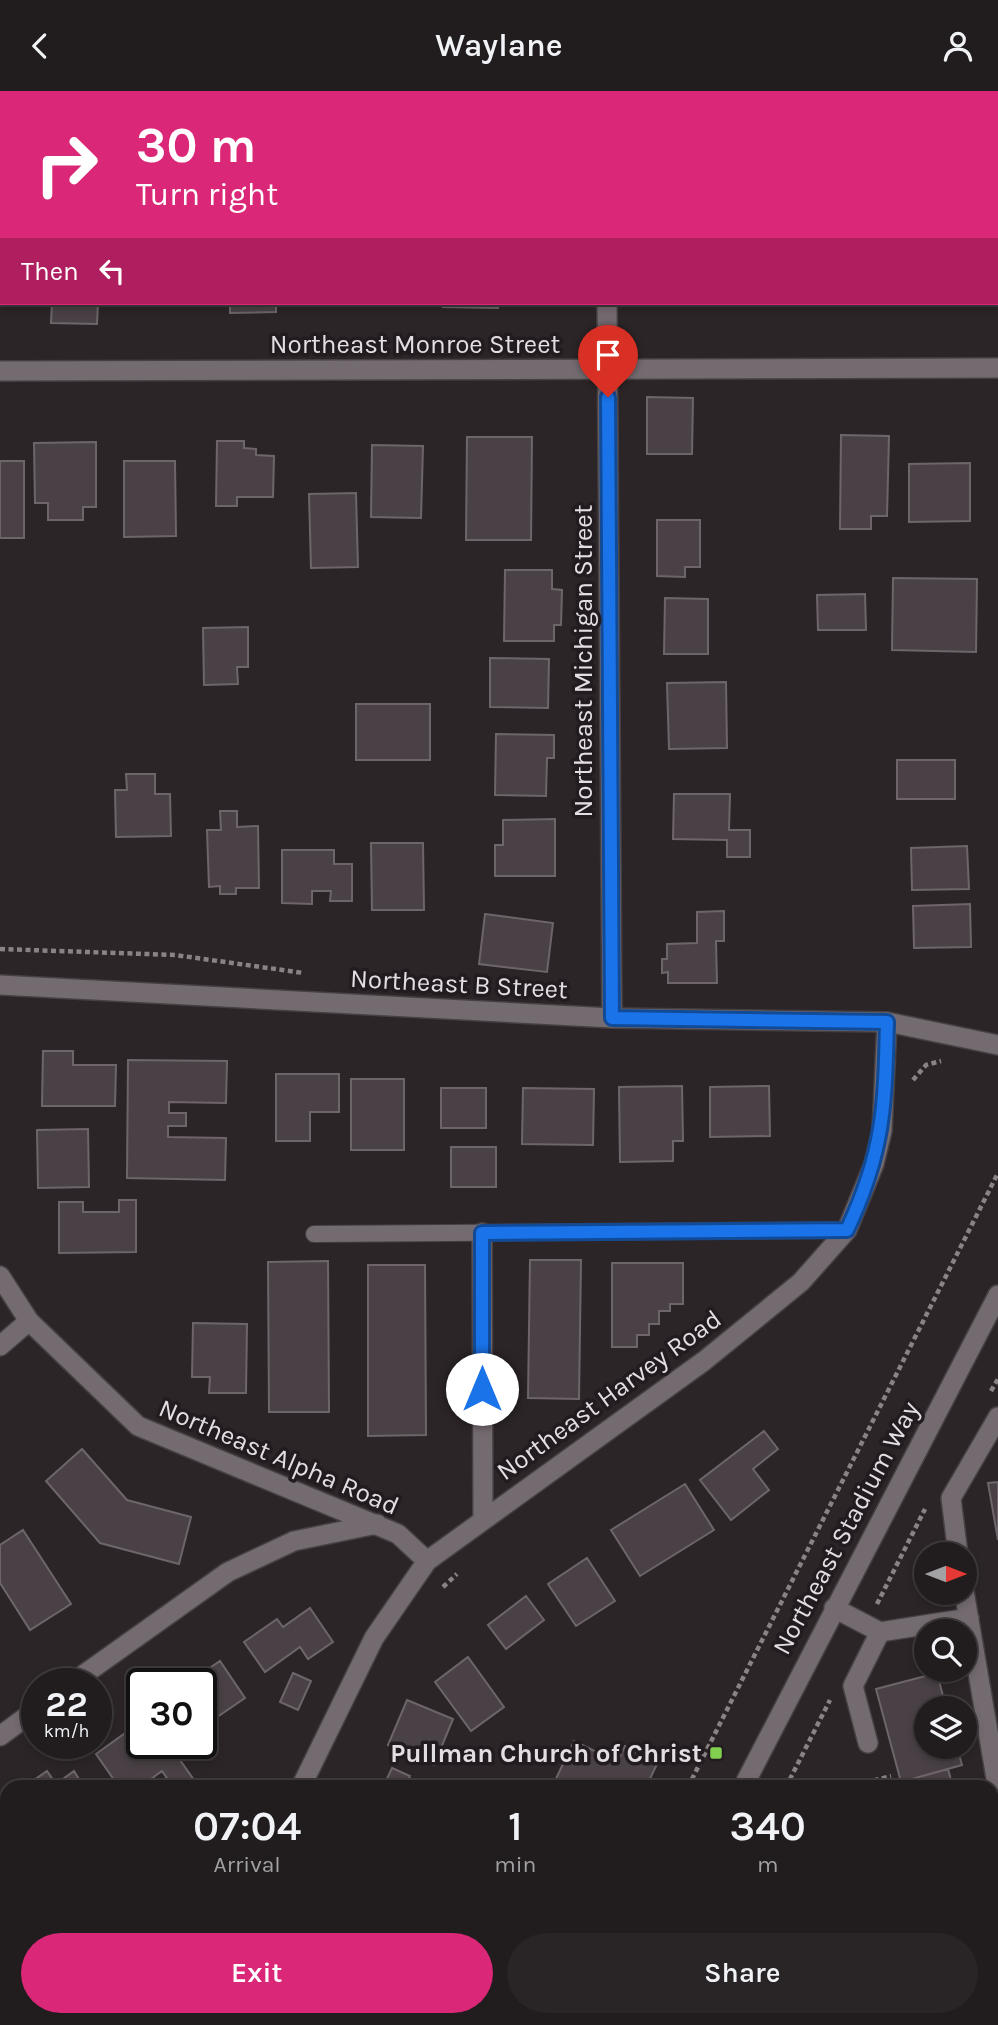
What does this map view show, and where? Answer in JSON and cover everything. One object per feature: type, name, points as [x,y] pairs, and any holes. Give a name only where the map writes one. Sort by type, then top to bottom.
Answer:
[{"type":"street","name":"Northeast Michigan Street","points":[[607,305],[612,1018]]},
{"type":"street","name":"Northeast Monroe Street","points":[[0,371],[998,368]]},
{"type":"street","name":"Northeast B Street","points":[[0,985],[612,1018],[887,1022],[998,1045]]},
{"type":"street","name":"Northeast Harvey Road","points":[[304,1780],[374,1638],[427,1561],[715,1352],[801,1282],[847,1230],[874,1164],[882,1131],[887,1022]]},
{"type":"street","points":[[482,1233],[483,1520]]},
{"type":"street","name":"Northeast Alpha Road","points":[[0,1276],[29,1321],[138,1426],[398,1534],[427,1561]]},
{"type":"street","name":"Northeast Stadium Way","points":[[747,1780],[998,1296]]},
{"type":"street","points":[[0,1346],[29,1321]]},
{"type":"street","points":[[956,1542],[951,1498],[998,1417]]},
{"type":"street","points":[[93,1668],[228,1572],[294,1541],[376,1524]]},
{"type":"street","points":[[967,1605],[996,1780]]},
{"type":"street","points":[[834,1608],[873,1629],[969,1618]]},
{"type":"street","points":[[868,1743],[853,1686],[873,1629]]},
{"type":"street","points":[[0,1736],[21,1721]]},
{"type":"lane","points":[[314,1234],[847,1230]]},
{"type":"path","points":[[0,949],[175,955],[313,974]]},
{"type":"path","points":[[692,1780],[998,1173]]},
{"type":"path","points":[[985,1401],[998,1379]]},
{"type":"path","points":[[873,1629],[929,1502]]},
{"type":"path","points":[[790,1780],[836,1688]]},
{"type":"path","points":[[876,1780],[891,1776]]},
{"type":"building","points":[[52,305],[98,305],[97,324],[51,323]]},
{"type":"building","points":[[230,305],[276,305],[276,312],[230,313]]},
{"type":"building","points":[[444,305],[498,305],[498,308]]},
{"type":"building","points":[[647,397],[693,398],[692,454],[647,454]]},
{"type":"building","points":[[841,435],[889,436],[887,516],[871,516],[871,529],[840,529]]},
{"type":"building","points":[[467,437],[532,437],[531,540],[466,540]]},
{"type":"building","points":[[217,441],[244,441],[244,448],[256,449],[256,455],[274,456],[273,497],[237,497],[237,506],[216,506]]},
{"type":"building","points":[[96,442],[96,507],[83,507],[83,520],[48,520],[48,503],[35,503],[34,443]]},
{"type":"building","points":[[372,445],[423,446],[421,518],[371,517]]},
{"type":"building","points":[[0,461],[24,461],[24,538],[0,538]]},
{"type":"building","points":[[124,461],[175,461],[176,536],[124,537]]},
{"type":"building","points":[[970,463],[970,521],[909,522],[909,464]]},
{"type":"building","points":[[356,493],[358,567],[311,568],[309,494]]},
{"type":"building","points":[[657,520],[700,520],[700,567],[685,567],[685,577],[657,576]]},
{"type":"building","points":[[505,570],[552,570],[552,589],[562,590],[561,625],[554,625],[554,641],[504,641]]},
{"type":"building","points":[[893,578],[977,579],[976,652],[892,650]]},
{"type":"building","points":[[865,594],[866,630],[818,630],[817,595]]},
{"type":"building","points":[[665,598],[708,599],[708,654],[664,654]]},
{"type":"building","points":[[248,627],[248,667],[237,667],[238,684],[204,685],[203,628]]},
{"type":"building","points":[[490,658],[549,659],[548,708],[490,707]]},
{"type":"building","points":[[726,682],[727,748],[669,749],[667,683]]},
{"type":"building","points":[[356,704],[430,704],[430,760],[356,760]]},
{"type":"building","points":[[496,734],[554,735],[554,758],[547,758],[546,796],[495,795]]},
{"type":"building","points":[[897,760],[955,760],[955,799],[897,799]]},
{"type":"building","points":[[126,774],[155,774],[155,794],[170,794],[171,836],[116,837],[115,790],[127,790]]},
{"type":"building","points":[[674,794],[730,794],[729,830],[750,830],[750,857],[727,857],[727,840],[673,839]]},
{"type":"building","points":[[220,811],[237,811],[237,827],[258,826],[259,888],[236,888],[236,894],[220,894],[220,886],[209,887],[207,830],[221,830]]},
{"type":"building","points":[[555,819],[555,876],[495,876],[495,845],[503,845],[503,820]]},
{"type":"building","points":[[371,843],[423,843],[424,910],[372,910]]},
{"type":"building","points":[[967,846],[969,889],[912,890],[911,848]]},
{"type":"building","points":[[282,850],[334,850],[334,864],[352,864],[352,901],[330,901],[331,891],[312,891],[312,904],[282,903]]},
{"type":"building","points":[[970,904],[971,947],[914,948],[913,906]]},
{"type":"building","points":[[724,911],[724,941],[716,941],[717,983],[668,983],[668,972],[662,973],[662,959],[667,959],[667,944],[697,943],[697,912]]},
{"type":"building","points":[[485,914],[553,923],[547,972],[479,964]]},
{"type":"building","points":[[43,1051],[73,1051],[73,1065],[116,1065],[115,1106],[42,1106]]},
{"type":"building","points":[[128,1060],[227,1061],[226,1103],[169,1102],[169,1113],[186,1113],[186,1126],[168,1126],[168,1137],[226,1138],[225,1180],[127,1178]]},
{"type":"building","points":[[276,1074],[339,1074],[339,1112],[310,1112],[310,1141],[276,1141]]},
{"type":"building","points":[[351,1079],[404,1079],[404,1150],[351,1150]]},
{"type":"building","points":[[682,1086],[683,1141],[673,1141],[673,1161],[620,1162],[619,1087]]},
{"type":"building","points":[[769,1086],[770,1136],[710,1137],[710,1087]]},
{"type":"building","points":[[441,1088],[486,1088],[486,1128],[441,1128]]},
{"type":"building","points":[[523,1088],[594,1089],[593,1145],[522,1144]]},
{"type":"building","points":[[88,1129],[89,1187],[38,1188],[37,1130]]},
{"type":"building","points":[[451,1147],[496,1147],[496,1187],[451,1187]]},
{"type":"building","points":[[119,1200],[136,1200],[136,1252],[59,1253],[59,1202],[83,1202],[83,1212],[119,1212]]},
{"type":"building","points":[[530,1260],[581,1260],[579,1399],[528,1398]]},
{"type":"building","points":[[328,1261],[329,1412],[269,1412],[268,1262]]},
{"type":"building","points":[[612,1263],[683,1263],[683,1304],[670,1304],[670,1311],[659,1311],[659,1324],[649,1324],[649,1335],[637,1335],[637,1347],[612,1347]]},
{"type":"building","points":[[368,1265],[425,1265],[426,1435],[368,1436]]},
{"type":"building","points":[[193,1323],[247,1324],[246,1393],[209,1393],[210,1377],[192,1377]]},
{"type":"building","points":[[764,1431],[778,1449],[753,1469],[769,1490],[731,1520],[700,1480]]},
{"type":"building","points":[[82,1449],[127,1500],[191,1517],[179,1564],[100,1543],[46,1481]]},
{"type":"building","points":[[998,1482],[998,1540],[988,1483]]},
{"type":"building","points":[[685,1484],[714,1530],[640,1576],[611,1530]]},
{"type":"building","points":[[23,1530],[71,1604],[30,1630],[0,1583],[0,1545]]},
{"type":"building","points":[[587,1558],[615,1601],[576,1626],[548,1584]]},
{"type":"building","points":[[526,1596],[544,1620],[506,1649],[488,1625]]},
{"type":"building","points":[[310,1608],[333,1642],[308,1659],[300,1647],[265,1672],[244,1642],[277,1619],[283,1627]]},
{"type":"building","points":[[468,1657],[504,1707],[471,1731],[435,1682]]},
{"type":"building","points":[[220,1661],[245,1698],[217,1717],[217,1668],[210,1668]]},
{"type":"building","points":[[293,1673],[311,1681],[298,1710],[280,1702]]},
{"type":"building","points":[[914,1679],[914,1682],[939,1682],[943,1696],[914,1696],[914,1759],[960,1759],[962,1765],[900,1780],[876,1689]]},
{"type":"building","points":[[407,1700],[453,1719],[434,1765],[388,1745]]},
{"type":"building","points":[[126,1732],[126,1759],[179,1759],[194,1780],[168,1780],[162,1771],[150,1780],[114,1780],[99,1759],[112,1759],[112,1743]]},
{"type":"building","points":[[574,1741],[617,1762],[625,1746],[658,1762],[649,1780],[555,1780]]},
{"type":"building","points":[[392,1768],[410,1776],[408,1780],[386,1780]]},
{"type":"building","points":[[948,1769],[951,1780],[908,1780]]},
{"type":"building","points":[[47,1771],[53,1780],[34,1780]]},
{"type":"building","points":[[74,1771],[80,1780],[62,1780]]},
{"type":"place","name":"Pullman Church of Christ","points":[[716,1753]]},
{"type":"route","points":[[482,1389],[482,1233],[847,1230],[874,1164],[882,1131],[887,1022],[612,1018],[608,397]]}]
